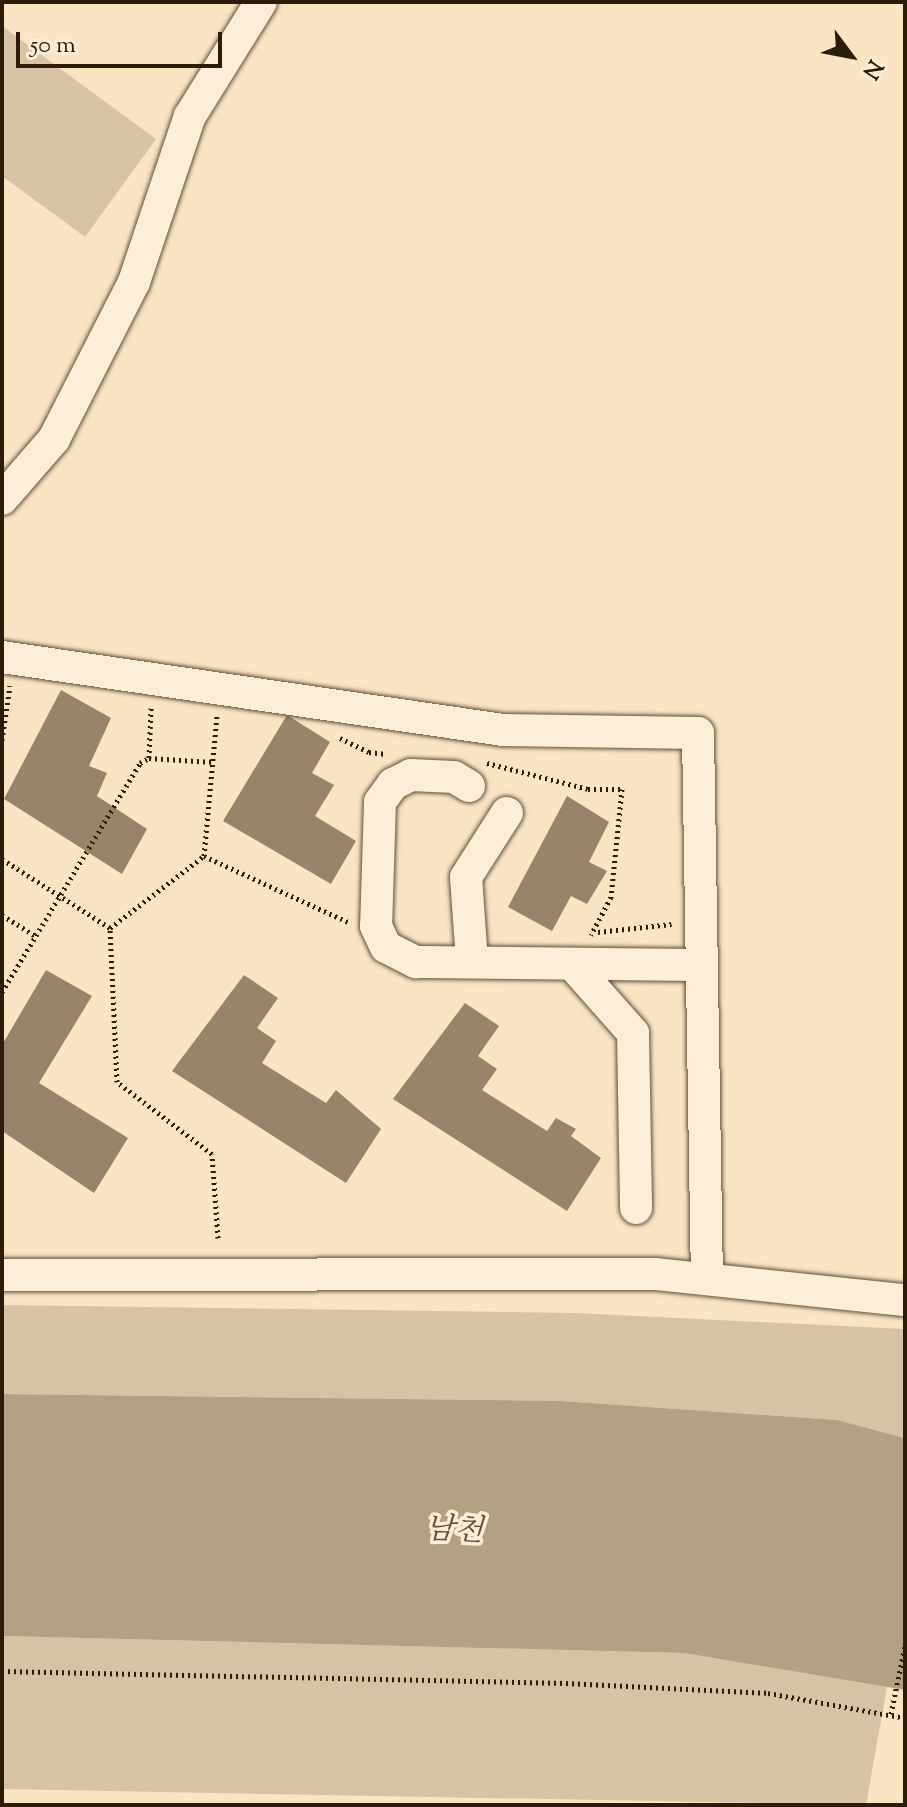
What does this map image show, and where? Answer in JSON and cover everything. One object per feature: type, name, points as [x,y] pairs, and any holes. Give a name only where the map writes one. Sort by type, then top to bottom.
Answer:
[{"type":"street","points":[[2,499],[54,439],[134,282],[190,116],[261,2]]},
{"type":"street","points":[[8,658],[503,730],[698,733],[707,1279]]},
{"type":"street","points":[[469,786],[454,777],[411,775],[393,784],[380,802],[376,926],[386,947],[416,962],[701,965]]},
{"type":"street","points":[[472,962],[466,877],[507,813]]},
{"type":"street","points":[[572,964],[633,1033],[636,1208]]},
{"type":"street","points":[[2,1275],[656,1274],[905,1300]]},
{"type":"path","points":[[2,740],[8,658]]},
{"type":"path","points":[[110,928],[204,856],[220,689]]},
{"type":"path","points":[[149,758],[152,698]]},
{"type":"path","points":[[2,992],[140,763],[149,758],[213,762]]},
{"type":"path","points":[[572,964],[611,897],[622,789]]},
{"type":"path","points":[[204,856],[382,937]]},
{"type":"path","points":[[2,859],[110,928]]},
{"type":"path","points":[[2,915],[36,936]]},
{"type":"path","points":[[592,932],[701,921]]},
{"type":"path","points":[[110,928],[117,1082],[212,1154],[218,1238]]},
{"type":"path","points":[[891,1714],[905,1646]]},
{"type":"path","points":[[2,1671],[566,1683],[768,1693],[905,1718]]},
{"type":"shaded area","points":[[2,26],[156,139],[85,237],[2,176]]},
{"type":"shaded area","points":[[2,1305],[576,1313],[905,1329],[905,1438],[837,1420],[561,1401],[2,1394]]},
{"type":"shaded area","points":[[2,1636],[684,1653],[887,1687],[866,1805],[2,1789]]},
{"type":"water","name":"남천","points":[[2,1394],[561,1401],[837,1420],[905,1438],[905,1690],[684,1653],[2,1636]]},
{"type":"building","points":[[61,690],[111,718],[89,766],[107,773],[97,796],[147,829],[122,874],[4,799]]},
{"type":"building","points":[[287,715],[330,742],[312,773],[334,785],[315,816],[356,841],[331,884],[223,821]]},
{"type":"building","points":[[567,796],[609,822],[589,862],[607,871],[587,904],[571,896],[552,931],[508,907]]},
{"type":"building","points":[[46,970],[92,996],[39,1083],[128,1138],[94,1193],[2,1131],[2,1045]]},
{"type":"building","points":[[244,975],[278,998],[257,1028],[276,1041],[262,1063],[326,1103],[336,1090],[381,1129],[346,1183],[172,1071]]},
{"type":"building","points":[[465,1003],[499,1026],[478,1056],[497,1069],[482,1090],[547,1131],[556,1118],[576,1129],[571,1136],[601,1158],[567,1211],[393,1099]]}]
